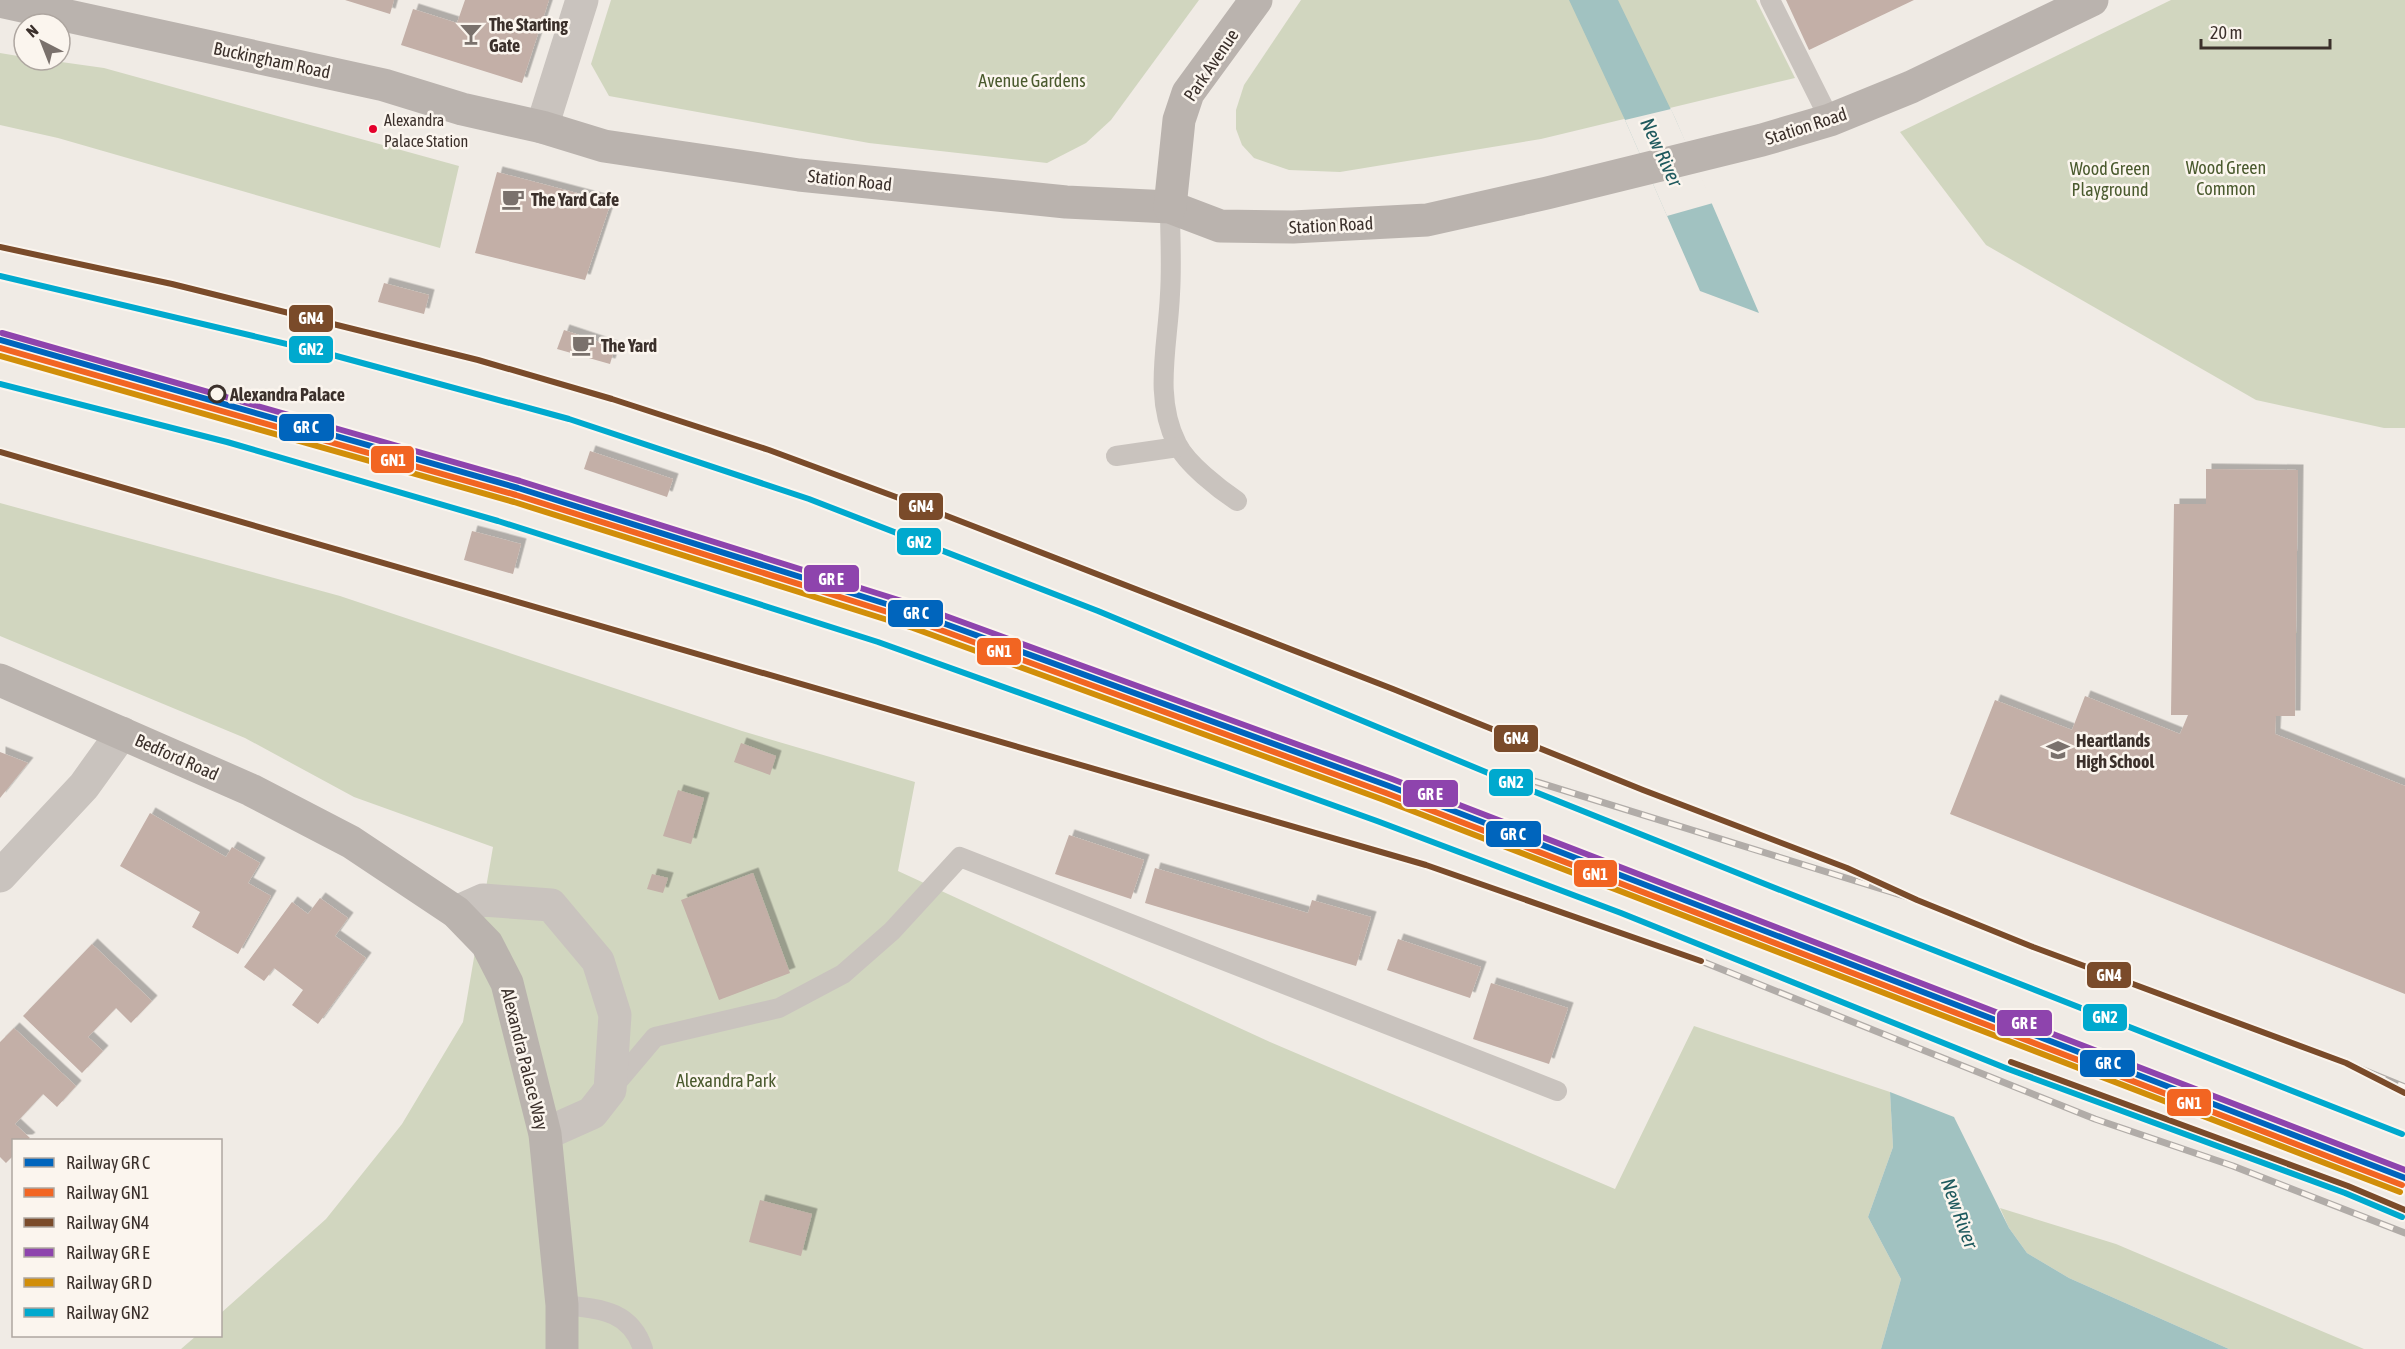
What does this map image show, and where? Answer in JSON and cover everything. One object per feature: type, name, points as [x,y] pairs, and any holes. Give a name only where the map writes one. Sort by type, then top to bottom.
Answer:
[{"type":"street","points":[[542,127],[582,0]]},
{"type":"street","name":"Park Avenue","points":[[1170,207],[1179,120],[1188,93],[1256,0]]},
{"type":"street","name":"Station Road","points":[[542,127],[604,146],[799,175],[1066,202],[1170,207],[1220,226],[1293,227],[1427,220],[1646,169],[1830,120],[1911,87],[2092,0]]},
{"type":"street","name":"Buckingham Road","points":[[0,1],[384,85],[462,109],[542,127]]},
{"type":"street","name":"Bedford Road","points":[[0,680],[250,790],[351,842]]},
{"type":"street","points":[[0,876],[84,786],[122,733]]},
{"type":"street","name":"Alexandra Palace Way","points":[[351,842],[456,912],[487,944],[507,983],[545,1134],[561,1305],[562,1349]]},
{"type":"street","points":[[456,912],[483,900],[551,905],[598,962],[615,1015],[610,1090],[592,1113],[545,1134]]},
{"type":"lane","points":[[1770,0],[1830,120]]},
{"type":"lane","points":[[1170,207],[1170,294],[1164,355],[1166,416],[1178,447],[1212,484],[1237,501]]},
{"type":"lane","points":[[1116,456],[1178,447]]},
{"type":"lane","points":[[610,1090],[655,1037],[779,1008],[843,974],[892,931],[960,857],[1557,1091]]},
{"type":"lane","points":[[561,1305],[597,1309],[618,1315],[638,1335],[643,1349]]},
{"type":"green space","name":"Avenue Gardens","points":[[611,0],[1199,0],[1111,120],[1086,143],[1047,163],[869,143],[609,96],[591,64]]},
{"type":"green space","points":[[1301,0],[1756,0],[1795,78],[1541,139],[1340,172],[1289,170],[1254,158],[1242,145],[1236,129],[1236,110],[1244,85]]},
{"type":"green space","name":"Wood Green Common","points":[[2171,0],[2405,0],[2405,428],[2384,428],[2256,400],[1986,245],[1900,132]]},
{"type":"green space","points":[[0,53],[12,55],[12,72],[72,72],[72,64],[104,68],[459,166],[440,248],[58,138],[0,125]]},
{"type":"green space","name":"Alexandra Park","points":[[0,503],[340,596],[742,731],[915,782],[898,871],[1270,1042],[1615,1189],[1694,1026],[1890,1092],[1893,1147],[1868,1217],[1901,1279],[1881,1349],[181,1349],[195,1337],[222,1337],[222,1312],[326,1219],[402,1124],[463,1022],[493,847],[354,797],[245,738],[0,636]]},
{"type":"green space","points":[[2000,1208],[2116,1244],[2364,1349],[2229,1349],[2069,1278],[2027,1253],[2009,1228]]},
{"type":"water","name":"New River","points":[[1569,0],[1618,0],[1675,118],[1759,313],[1700,291],[1625,120]]},
{"type":"water","name":"New River","points":[[1890,1092],[1954,1117],[2009,1228],[2027,1253],[2069,1278],[2229,1349],[1881,1349],[1901,1279],[1868,1217],[1893,1147]]},
{"type":"pier","points":[[1671,109],[1713,203],[1667,216],[1625,120]]},
{"type":"building","points":[[345,0],[394,0],[390,14]]},
{"type":"building","name":"The Starting Gate","points":[[465,0],[549,0],[522,83],[401,45],[413,9],[457,23]]},
{"type":"building","points":[[1786,0],[1914,0],[1809,50]]},
{"type":"building","points":[[497,172],[611,202],[585,280],[475,253]]},
{"type":"building","points":[[384,283],[429,295],[424,314],[378,302]]},
{"type":"building","points":[[564,330],[615,347],[610,364],[557,349]]},
{"type":"building","points":[[590,451],[673,479],[667,497],[584,469]]},
{"type":"building","points":[[2206,469],[2298,470],[2295,716],[2276,716],[2275,734],[2405,786],[2405,994],[1950,814],[1995,700],[2072,730],[2085,696],[2180,734],[2188,715],[2171,715],[2174,504],[2206,504]]},
{"type":"building","points":[[472,531],[521,544],[513,574],[464,560]]},
{"type":"building","points":[[741,743],[776,756],[770,775],[734,762]]},
{"type":"building","points":[[0,752],[28,763],[0,798]]},
{"type":"building","points":[[678,790],[704,798],[691,844],[663,836]]},
{"type":"building","points":[[150,813],[226,857],[232,847],[260,863],[248,883],[271,896],[238,954],[192,927],[200,912],[120,866]]},
{"type":"building","points":[[1069,835],[1144,860],[1131,899],[1055,874]]},
{"type":"building","points":[[1155,868],[1308,913],[1312,900],[1371,917],[1356,966],[1145,903]]},
{"type":"building","points":[[753,873],[790,973],[719,1000],[681,900]]},
{"type":"building","points":[[652,874],[668,878],[663,893],[647,889]]},
{"type":"building","points":[[320,898],[348,918],[335,936],[366,958],[318,1024],[292,1005],[303,990],[274,968],[264,981],[244,967],[292,902],[308,914]]},
{"type":"building","points":[[1398,939],[1481,967],[1470,998],[1387,970]]},
{"type":"building","points":[[92,944],[152,1001],[131,1023],[116,1008],[88,1037],[103,1051],[82,1073],[23,1016]]},
{"type":"building","points":[[1491,983],[1568,1008],[1549,1064],[1473,1039]]},
{"type":"building","points":[[14,1028],[76,1086],[57,1107],[43,1094],[15,1124],[30,1138],[12,1139],[12,1157],[6,1163],[0,1157],[0,1042]]},
{"type":"building","points":[[760,1200],[812,1214],[801,1256],[749,1242]]},
{"type":"railway","points":[[1508,773],[1917,900]]},
{"type":"railway","points":[[1701,961],[2095,1119],[2233,1166],[2405,1233]]},
{"type":"railway","points":[[2346,1063],[2405,1087]]},
{"type":"transit line","points":[[2,333],[520,481],[921,607],[1392,779],[2405,1170]]},
{"type":"transit line","points":[[0,340],[518,488],[918,614],[1389,786],[2405,1178]]},
{"type":"transit line","points":[[0,356],[514,502],[913,628],[1384,800],[2400,1192]]},
{"type":"rail line","name":"GN4","points":[[0,247],[172,284],[478,360],[612,399],[769,450],[934,511],[1393,689],[1643,790],[1847,868],[1917,900],[2033,947],[2346,1063],[2405,1093]]},
{"type":"rail line","name":"GN2","points":[[0,276],[329,354],[569,419],[809,499],[1098,611],[1505,780],[1770,886],[2402,1134]]},
{"type":"rail line","name":"GN1","points":[[0,348],[516,495],[916,621],[1386,793],[2402,1185]]},
{"type":"rail line","name":"GN2","points":[[0,384],[227,442],[498,521],[878,642],[1377,821],[1621,913],[2008,1069],[2345,1193],[2402,1217]]},
{"type":"rail line","name":"GN4","points":[[0,452],[1426,865],[1701,961]]},
{"type":"rail line","name":"GN4","points":[[2011,1062],[2348,1186],[2405,1210]]},
{"type":"place","name":"The Starting Gate","points":[[471,34]]},
{"type":"place","name":"Alexandra Palace Station","points":[[373,129]]},
{"type":"place","name":"The Yard Cafe","points":[[513,199]]},
{"type":"place","name":"The Yard","points":[[583,345]]},
{"type":"place","name":"Alexandra Palace","points":[[217,394]]},
{"type":"place","name":"Heartlands High School","points":[[2058,750]]},
{"type":"park label","name":"Wood Green Playground","points":[[2110,178]]}]
